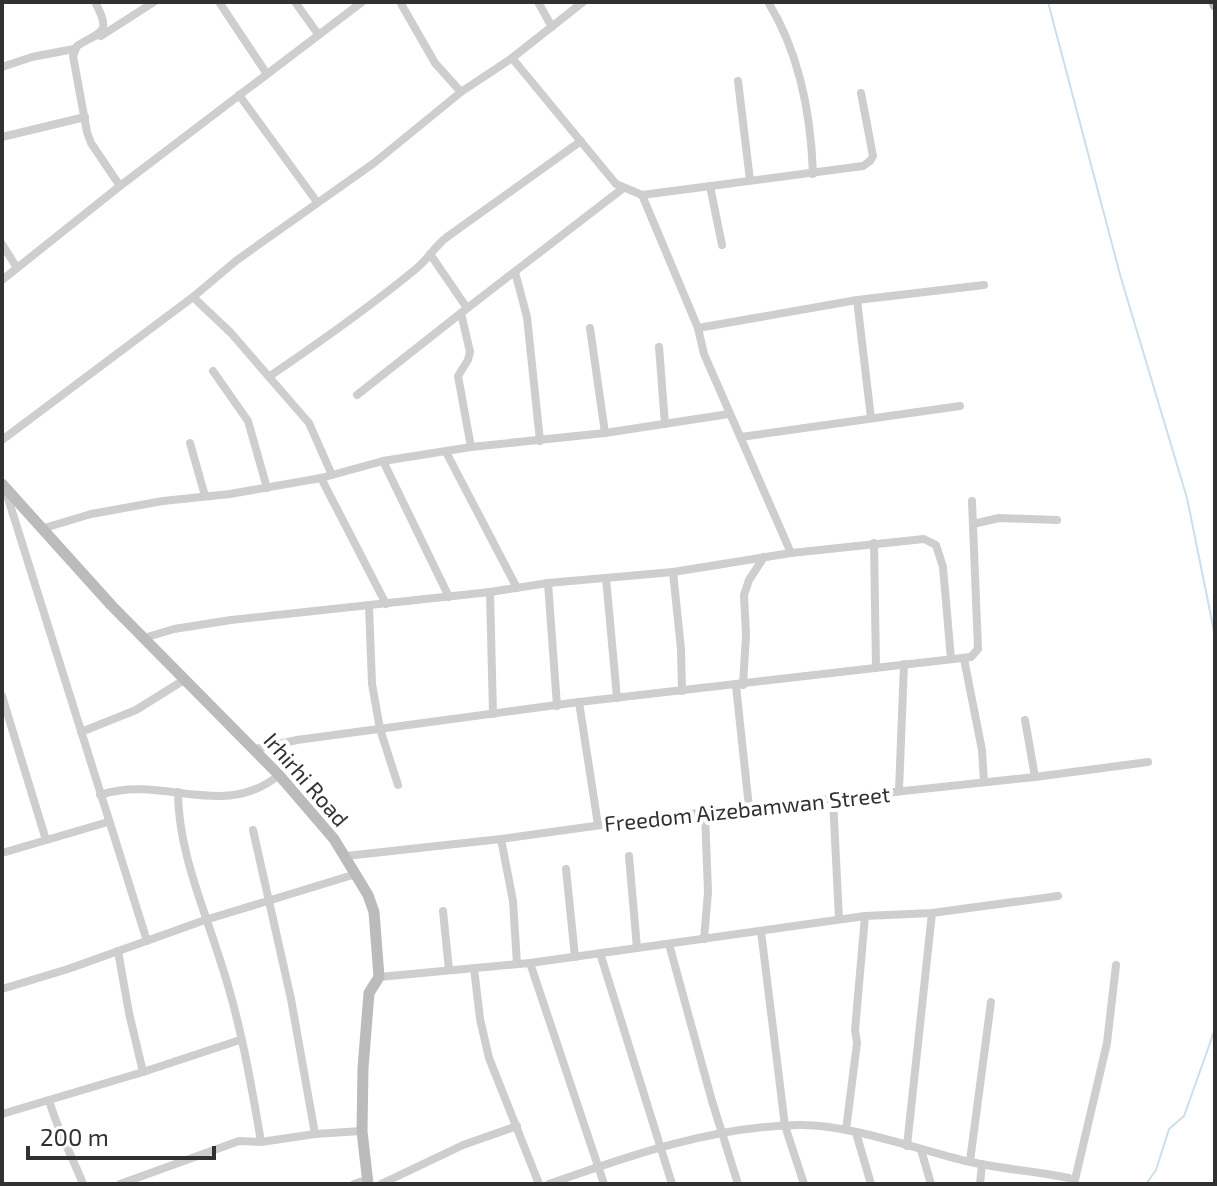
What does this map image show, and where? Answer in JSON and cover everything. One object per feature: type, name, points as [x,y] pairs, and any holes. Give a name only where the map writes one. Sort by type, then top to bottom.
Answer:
[{"type":"street","points":[[95,2],[104,24],[97,37]]},
{"type":"street","points":[[2,67],[32,57],[74,49],[113,30],[154,2]]},
{"type":"street","points":[[219,2],[267,74]]},
{"type":"street","points":[[295,2],[318,34]]},
{"type":"street","points":[[2,280],[362,2]]},
{"type":"street","points":[[400,2],[435,63],[461,92]]},
{"type":"street","points":[[538,2],[552,27]]},
{"type":"street","points":[[2,440],[193,297],[237,260],[374,163],[461,92],[512,58],[583,2]]},
{"type":"street","points":[[768,2],[796,59],[812,134],[813,174]]},
{"type":"street","points":[[74,49],[91,143],[120,186]]},
{"type":"street","points":[[512,58],[622,189],[642,195],[863,166],[873,156],[861,93]]},
{"type":"street","points":[[738,81],[750,180]]},
{"type":"street","points":[[239,95],[317,202]]},
{"type":"street","points":[[2,137],[85,117]]},
{"type":"street","points":[[270,376],[352,319],[421,265],[435,247],[458,228],[581,141]]},
{"type":"street","points":[[710,186],[722,245]]},
{"type":"street","points":[[357,395],[622,189]]},
{"type":"street","points":[[642,195],[698,328],[704,354],[791,553]]},
{"type":"street","points":[[2,244],[17,268]]},
{"type":"street","points":[[430,254],[464,311],[470,352],[458,376],[471,447]]},
{"type":"street","points":[[515,272],[527,317],[540,441]]},
{"type":"street","points":[[698,328],[857,300],[984,285]]},
{"type":"street","points":[[193,297],[231,333],[309,423],[332,475]]},
{"type":"street","points":[[857,300],[871,418]]},
{"type":"street","points":[[590,328],[605,433]]},
{"type":"street","points":[[659,347],[665,424]]},
{"type":"street","points":[[213,371],[248,421],[267,488]]},
{"type":"street","points":[[741,437],[960,406]]},
{"type":"street","points":[[41,529],[91,514],[267,488],[321,478],[383,461],[729,414]]},
{"type":"street","points":[[190,443],[205,496]]},
{"type":"street","points":[[446,452],[517,588]]},
{"type":"street","points":[[383,461],[449,597]]},
{"type":"street","points":[[321,478],[386,604]]},
{"type":"street","points":[[3,486],[147,941]]},
{"type":"street","name":"Irhirhi Road","points":[[3,486],[184,680],[279,775],[346,856],[368,895],[374,912],[379,977],[369,993],[363,1068],[363,1183]]},
{"type":"street","points":[[255,749],[297,740],[579,702],[964,659],[974,655],[978,649],[972,501]]},
{"type":"street","points":[[973,524],[999,518],[1057,520]]},
{"type":"street","points":[[144,638],[174,629],[231,620],[449,597],[548,583],[673,572],[791,553],[924,539],[936,545],[943,567],[951,659]]},
{"type":"street","points":[[874,543],[876,668]]},
{"type":"street","points":[[749,807],[740,686],[746,635],[744,595],[749,580],[764,557]]},
{"type":"street","points":[[673,572],[682,691]]},
{"type":"street","points":[[606,578],[617,698]]},
{"type":"street","points":[[548,583],[557,706]]},
{"type":"street","points":[[490,592],[493,714]]},
{"type":"street","points":[[369,606],[372,684],[380,729],[398,785]]},
{"type":"street","points":[[964,659],[982,750],[984,782]]},
{"type":"street","points":[[899,791],[904,664]]},
{"type":"street","points":[[81,732],[136,710],[184,680]]},
{"type":"street","points":[[2,696],[46,840]]},
{"type":"street","points":[[579,702],[598,825]]},
{"type":"street","points":[[1025,720],[1035,777]]},
{"type":"street","name":"Freedom Aizebamwan Street","points":[[346,856],[1148,762]]},
{"type":"street","points":[[100,795],[145,787],[229,797],[262,789],[279,775]]},
{"type":"street","points":[[178,792],[178,816],[205,920],[221,964],[250,1079],[261,1142]]},
{"type":"street","points":[[833,799],[839,919]]},
{"type":"street","points":[[704,939],[708,892],[705,813]]},
{"type":"street","points":[[2,853],[108,822]]},
{"type":"street","points":[[253,830],[291,999],[315,1134]]},
{"type":"street","points":[[501,839],[513,901],[517,964]]},
{"type":"street","points":[[629,856],[637,948]]},
{"type":"street","points":[[566,869],[575,957]]},
{"type":"street","points":[[2,989],[205,920],[356,874]]},
{"type":"street","points":[[379,977],[530,963],[839,919],[932,913],[1058,896]]},
{"type":"street","points":[[443,911],[449,970]]},
{"type":"street","points":[[907,1146],[932,913]]},
{"type":"street","points":[[865,916],[855,1030],[857,1043],[851,1131],[871,1184]]},
{"type":"street","points":[[761,931],[785,1126],[804,1184]]},
{"type":"street","points":[[669,944],[738,1184]]},
{"type":"street","points":[[118,951],[143,1072]]},
{"type":"street","points":[[600,953],[672,1184]]},
{"type":"street","points":[[530,963],[604,1184]]},
{"type":"street","points":[[1074,1184],[1107,1043],[1116,965]]},
{"type":"street","points":[[474,968],[480,1019],[489,1058],[539,1184]]},
{"type":"street","points":[[970,1161],[991,1002]]},
{"type":"street","points":[[2,1114],[240,1040]]},
{"type":"street","points":[[49,1100],[55,1123],[83,1184]]},
{"type":"street","points":[[549,1184],[598,1167],[724,1133],[800,1125],[851,1131],[982,1164],[1069,1178],[1074,1184]]},
{"type":"street","points":[[381,1184],[463,1145],[517,1126]]},
{"type":"street","points":[[120,1184],[239,1141],[261,1142],[362,1131]]},
{"type":"street","points":[[921,1150],[931,1184]]},
{"type":"street","points":[[980,1184],[982,1164]]},
{"type":"waterway","points":[[1048,2],[1121,278],[1187,498],[1215,636]]},
{"type":"waterway","points":[[1146,1184],[1156,1170],[1169,1129],[1184,1116],[1215,1029]]}]
